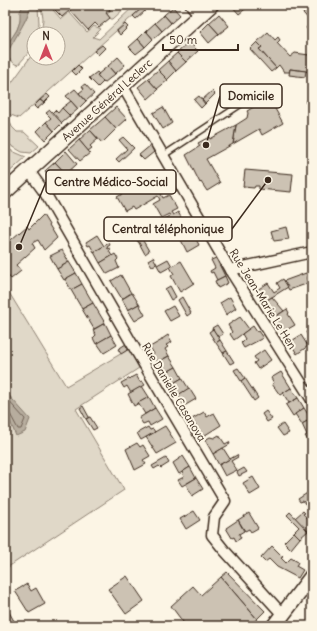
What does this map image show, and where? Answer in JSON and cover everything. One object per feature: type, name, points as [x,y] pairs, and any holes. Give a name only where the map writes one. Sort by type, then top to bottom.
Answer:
[{"type":"main road","name":"Avenue Général Leclerc","points":[[5,192],[205,7]]},
{"type":"main road","points":[[274,626],[312,576]]},
{"type":"street","name":"Rue Jean-Marie Le Hen","points":[[122,85],[230,270],[312,400]]},
{"type":"street","name":"Rue Danielle Casanova","points":[[28,171],[45,193],[225,501],[214,517],[212,535],[283,615]]},
{"type":"street","points":[[230,270],[312,252]]},
{"type":"lane","points":[[164,155],[260,91]]},
{"type":"shaded area","points":[[5,5],[23,5],[18,28],[5,48]]},
{"type":"shaded area","points":[[30,5],[38,5],[38,26],[26,26],[26,56],[18,65],[6,56],[29,11]]},
{"type":"shaded area","points":[[41,5],[58,5],[53,10],[61,19],[69,12],[87,32],[94,26],[101,29],[93,37],[99,39],[135,5],[145,5],[19,118],[8,114],[12,127],[17,132],[24,132],[39,146],[31,153],[22,152],[5,142],[5,92],[26,63],[26,66],[66,66],[66,26],[42,26],[43,19]]},
{"type":"shaded area","points":[[105,5],[128,5],[113,19],[111,19],[107,14],[111,11]]},
{"type":"shaded area","points":[[5,148],[26,157],[5,176]]},
{"type":"shaded area","points":[[5,286],[66,386],[129,349],[139,368],[76,409],[124,490],[5,569]]},
{"type":"water","points":[[23,5],[30,5],[27,16],[5,58],[5,48],[17,30],[20,21],[20,12]]},
{"type":"water","points":[[5,391],[30,419],[25,432],[16,436],[10,421],[5,414]]},
{"type":"building","points":[[58,5],[100,5],[103,8],[106,5],[110,10],[106,13],[110,18],[99,27],[95,23],[88,30],[70,10],[62,17],[54,9]]},
{"type":"building","points":[[231,5],[248,5],[249,6],[239,14]]},
{"type":"building","points":[[297,5],[312,5],[312,30],[310,32],[306,28],[311,22]]},
{"type":"building","points":[[173,7],[180,15],[171,23],[164,15]]},
{"type":"building","points":[[142,8],[145,11],[136,19],[133,16]]},
{"type":"building","points":[[219,14],[229,26],[219,34],[209,23]]},
{"type":"building","points":[[164,15],[171,23],[162,31],[155,23]]},
{"type":"building","points":[[155,23],[162,31],[153,39],[146,31]]},
{"type":"building","points":[[209,23],[219,34],[209,43],[200,32]]},
{"type":"building","points":[[125,24],[128,27],[120,35],[117,31]]},
{"type":"building","points":[[146,31],[153,39],[145,47],[138,39]]},
{"type":"building","points":[[268,32],[275,40],[278,37],[280,40],[277,43],[290,57],[295,53],[309,55],[312,52],[312,72],[290,69],[290,72],[284,72],[279,65],[276,68],[259,49],[262,47],[257,42]]},
{"type":"building","points":[[138,39],[145,47],[136,54],[129,47]]},
{"type":"building","points":[[189,42],[198,51],[186,62],[177,53]]},
{"type":"building","points":[[257,42],[262,47],[259,49],[276,68],[271,72],[250,49]]},
{"type":"building","points":[[102,45],[105,48],[98,55],[94,51]]},
{"type":"building","points":[[177,53],[186,62],[176,71],[168,61]]},
{"type":"building","points":[[118,57],[125,65],[115,74],[108,66]]},
{"type":"building","points":[[168,61],[176,71],[167,80],[158,70]]},
{"type":"building","points":[[78,65],[82,69],[76,75],[72,71]]},
{"type":"building","points":[[108,66],[115,74],[104,83],[97,75]]},
{"type":"building","points":[[290,69],[306,71],[305,77],[289,75]]},
{"type":"building","points":[[158,70],[168,80],[157,89],[148,79]]},
{"type":"building","points":[[97,72],[99,74],[97,75],[103,82],[98,87],[89,78]]},
{"type":"building","points":[[148,79],[158,90],[148,99],[138,87]]},
{"type":"building","points":[[85,84],[94,94],[86,101],[79,93],[84,89],[82,86]]},
{"type":"building","points":[[75,89],[86,101],[78,109],[66,96]]},
{"type":"building","points":[[212,91],[215,94],[205,104],[202,100]]},
{"type":"building","points":[[47,94],[50,97],[44,103],[40,100]]},
{"type":"building","points":[[199,96],[205,104],[201,108],[194,100]]},
{"type":"building","points":[[312,96],[312,116],[308,111],[311,108],[305,102]]},
{"type":"building","points":[[269,98],[283,123],[262,135],[259,129],[233,144],[236,125],[247,118],[247,111]]},
{"type":"building","points":[[40,100],[44,103],[37,109],[34,106]]},
{"type":"building","points":[[71,101],[78,109],[70,116],[62,108]]},
{"type":"building","points":[[116,107],[127,119],[116,129],[105,117]]},
{"type":"building","points":[[163,107],[172,123],[163,129],[153,113]]},
{"type":"building","points":[[62,108],[70,116],[62,123],[52,113],[55,110],[58,113]]},
{"type":"building","points":[[50,110],[62,123],[54,131],[46,122],[51,118],[46,113]]},
{"type":"building","points":[[105,117],[116,129],[102,143],[90,130]]},
{"type":"building","points":[[46,122],[54,131],[45,140],[37,131]]},
{"type":"building","points":[[236,125],[233,144],[206,159],[220,183],[207,191],[201,182],[200,183],[186,155],[200,146],[198,143],[209,137],[210,139]]},
{"type":"building","points":[[90,130],[98,139],[90,146],[92,148],[88,151],[79,140]]},
{"type":"building","points":[[123,137],[134,148],[119,162],[116,159],[127,149],[119,140]]},
{"type":"building","points":[[79,140],[90,153],[80,161],[69,149]]},
{"type":"building","points":[[151,145],[154,152],[144,160],[139,155]]},
{"type":"building","points":[[66,151],[77,164],[66,174],[55,162]]},
{"type":"building","points":[[55,162],[67,175],[60,181],[58,178],[54,181],[45,171]]},
{"type":"building","points":[[245,170],[293,174],[291,192],[259,189],[259,186],[255,186],[254,188],[243,187]]},
{"type":"building","points":[[158,173],[163,183],[166,182],[171,189],[161,194],[163,198],[169,195],[177,209],[171,212],[173,215],[178,212],[186,226],[170,235],[162,221],[170,216],[169,214],[161,218],[153,204],[160,200],[158,196],[134,210],[132,207],[125,211],[117,197]]},
{"type":"building","points":[[43,215],[57,238],[44,250],[38,240],[32,243],[35,248],[16,265],[21,271],[11,279],[5,272],[5,245],[27,226],[29,229]]},
{"type":"building","points":[[129,217],[135,228],[132,230],[126,219]]},
{"type":"building","points":[[286,227],[289,239],[274,241],[271,231]]},
{"type":"building","points":[[135,228],[142,239],[138,242],[131,230]]},
{"type":"building","points":[[192,231],[199,245],[187,252],[180,238]]},
{"type":"building","points":[[97,235],[104,246],[94,252],[90,245],[88,246],[86,242]]},
{"type":"building","points":[[142,239],[149,251],[145,254],[138,241]]},
{"type":"building","points":[[109,243],[110,245],[107,247],[108,249],[110,248],[111,250],[109,251],[112,256],[100,263],[94,252]]},
{"type":"building","points":[[62,250],[69,262],[57,269],[50,256]]},
{"type":"building","points":[[115,254],[118,259],[116,261],[119,268],[107,274],[100,263]]},
{"type":"building","points":[[153,257],[157,264],[152,266],[148,260]]},
{"type":"building","points":[[216,258],[225,276],[217,280],[213,272],[211,273],[210,271],[215,268],[211,260]]},
{"type":"building","points":[[168,259],[172,266],[161,272],[157,265]]},
{"type":"building","points":[[181,261],[194,283],[180,292],[171,276],[174,274],[170,267]]},
{"type":"building","points":[[69,262],[76,273],[64,280],[57,269]]},
{"type":"building","points":[[76,273],[82,284],[71,290],[65,279]]},
{"type":"building","points":[[306,273],[309,283],[289,290],[284,281]]},
{"type":"building","points":[[121,275],[131,293],[122,299],[111,281]]},
{"type":"building","points":[[225,276],[228,283],[218,288],[215,281]]},
{"type":"building","points":[[283,279],[288,287],[264,302],[257,290],[268,283],[274,292],[280,288],[277,283]]},
{"type":"building","points":[[82,284],[93,303],[82,309],[71,290]]},
{"type":"building","points":[[170,286],[176,297],[171,300],[165,289]]},
{"type":"building","points":[[132,293],[139,304],[128,310],[122,299]]},
{"type":"building","points":[[182,297],[191,313],[187,316],[178,300]]},
{"type":"building","points":[[230,297],[236,308],[226,315],[220,303]]},
{"type":"building","points":[[272,297],[284,311],[276,316],[272,309],[270,311],[264,302]]},
{"type":"building","points":[[93,303],[105,323],[94,329],[82,309]]},
{"type":"building","points":[[139,304],[145,315],[135,321],[128,310]]},
{"type":"building","points":[[173,306],[179,316],[170,321],[164,311]]},
{"type":"building","points":[[287,309],[288,314],[295,325],[283,332],[277,320],[280,318],[278,315]]},
{"type":"building","points":[[240,317],[249,329],[234,340],[230,334],[232,332],[228,325]]},
{"type":"building","points":[[105,323],[111,335],[96,344],[93,338],[96,335],[93,330]]},
{"type":"building","points":[[217,325],[223,334],[218,337],[212,328]]},
{"type":"building","points":[[253,326],[263,338],[244,348],[241,343],[245,339],[242,334]]},
{"type":"building","points":[[310,328],[312,332],[311,342],[306,332]]},
{"type":"building","points":[[213,329],[220,340],[216,343],[209,332]]},
{"type":"building","points":[[111,335],[117,345],[104,353],[97,343]]},
{"type":"building","points":[[168,335],[172,342],[166,345],[168,347],[165,349],[169,356],[157,362],[152,355],[154,354],[150,347]]},
{"type":"building","points":[[301,335],[308,346],[297,354],[290,342]]},
{"type":"building","points":[[220,340],[227,351],[223,353],[216,343]]},
{"type":"building","points":[[126,344],[129,349],[121,354],[118,349]]},
{"type":"building","points":[[264,350],[271,360],[258,369],[254,363],[257,361],[254,357]]},
{"type":"building","points":[[227,351],[234,362],[230,364],[223,353]]},
{"type":"building","points":[[169,356],[176,367],[165,373],[158,362]]},
{"type":"building","points":[[176,367],[182,378],[172,384],[165,373]]},
{"type":"building","points":[[238,368],[245,378],[241,381],[234,370]]},
{"type":"building","points":[[281,372],[291,388],[280,395],[272,384],[274,383],[271,378]]},
{"type":"building","points":[[136,375],[140,382],[142,381],[145,385],[131,393],[127,386],[124,388],[121,383]]},
{"type":"building","points":[[182,378],[189,389],[178,395],[172,384]]},
{"type":"building","points":[[245,378],[258,398],[254,401],[241,381]]},
{"type":"building","points":[[142,386],[149,397],[134,406],[128,394]]},
{"type":"building","points":[[189,388],[196,399],[184,406],[178,395]]},
{"type":"building","points":[[291,388],[298,398],[289,403],[283,393]]},
{"type":"building","points":[[149,397],[155,408],[145,414],[138,403]]},
{"type":"building","points":[[298,398],[304,408],[293,416],[286,405]]},
{"type":"building","points":[[83,406],[89,417],[86,419],[80,408]]},
{"type":"building","points":[[155,408],[162,419],[150,426],[148,422],[143,424],[139,418]]},
{"type":"building","points":[[304,408],[311,419],[302,424],[295,414]]},
{"type":"building","points":[[266,411],[272,419],[267,422],[262,414]]},
{"type":"building","points":[[204,412],[207,417],[214,413],[221,425],[202,437],[192,419]]},
{"type":"building","points":[[90,417],[97,428],[93,430],[86,419]]},
{"type":"building","points":[[311,419],[312,438],[308,440],[305,436],[307,435],[302,424]]},
{"type":"building","points":[[283,424],[289,433],[283,436],[277,428]]},
{"type":"building","points":[[165,426],[176,443],[157,454],[146,437]]},
{"type":"building","points":[[148,427],[150,430],[153,429],[155,432],[141,440],[137,433]]},
{"type":"building","points":[[219,435],[225,444],[229,442],[230,444],[213,454],[205,440]]},
{"type":"building","points":[[137,443],[140,447],[143,445],[150,456],[143,460],[146,464],[135,470],[126,449]]},
{"type":"building","points":[[223,448],[230,459],[219,465],[213,454]]},
{"type":"building","points":[[237,455],[238,457],[231,461],[237,470],[225,476],[219,465]]},
{"type":"building","points":[[183,456],[190,467],[179,474],[173,463]]},
{"type":"building","points":[[166,458],[169,463],[161,468],[159,466],[154,469],[152,466]]},
{"type":"building","points":[[190,467],[196,478],[182,486],[178,480],[184,477],[182,472]]},
{"type":"building","points":[[244,468],[247,472],[239,476],[237,472]]},
{"type":"building","points":[[253,477],[260,489],[250,495],[243,483]]},
{"type":"building","points":[[196,478],[203,489],[192,496],[186,484]]},
{"type":"building","points":[[312,490],[311,512],[303,501],[300,502],[298,499]]},
{"type":"building","points":[[194,511],[200,520],[186,529],[180,519]]},
{"type":"building","points":[[303,511],[305,513],[303,514],[312,522],[312,532],[310,534],[295,518]]},
{"type":"building","points":[[290,512],[308,531],[300,538],[294,532],[299,527],[287,515]]},
{"type":"building","points":[[249,513],[258,528],[251,532],[249,529],[245,531],[238,520]]},
{"type":"building","points":[[238,520],[244,531],[239,534],[241,538],[236,541],[234,537],[232,538],[226,528]]},
{"type":"building","points":[[294,532],[300,538],[291,549],[284,542]]},
{"type":"building","points":[[272,546],[283,557],[281,558],[286,563],[291,558],[298,562],[296,566],[303,570],[298,578],[277,567],[269,559],[265,562],[261,558]]},
{"type":"building","points":[[227,572],[265,611],[257,619],[221,577]]},
{"type":"building","points":[[127,576],[144,601],[126,614],[108,589]]},
{"type":"building","points":[[221,577],[257,619],[249,626],[186,626],[171,606],[193,586],[201,595]]},
{"type":"building","points":[[27,584],[31,591],[36,588],[45,604],[29,613],[15,591]]},
{"type":"building","points":[[5,605],[14,621],[6,626],[5,626]]},
{"type":"place","name":"Domicile","points":[[206,145]]},
{"type":"place","name":"Central téléphonique","points":[[268,180]]},
{"type":"place","name":"Centre Médico-Social","points":[[19,247]]}]
